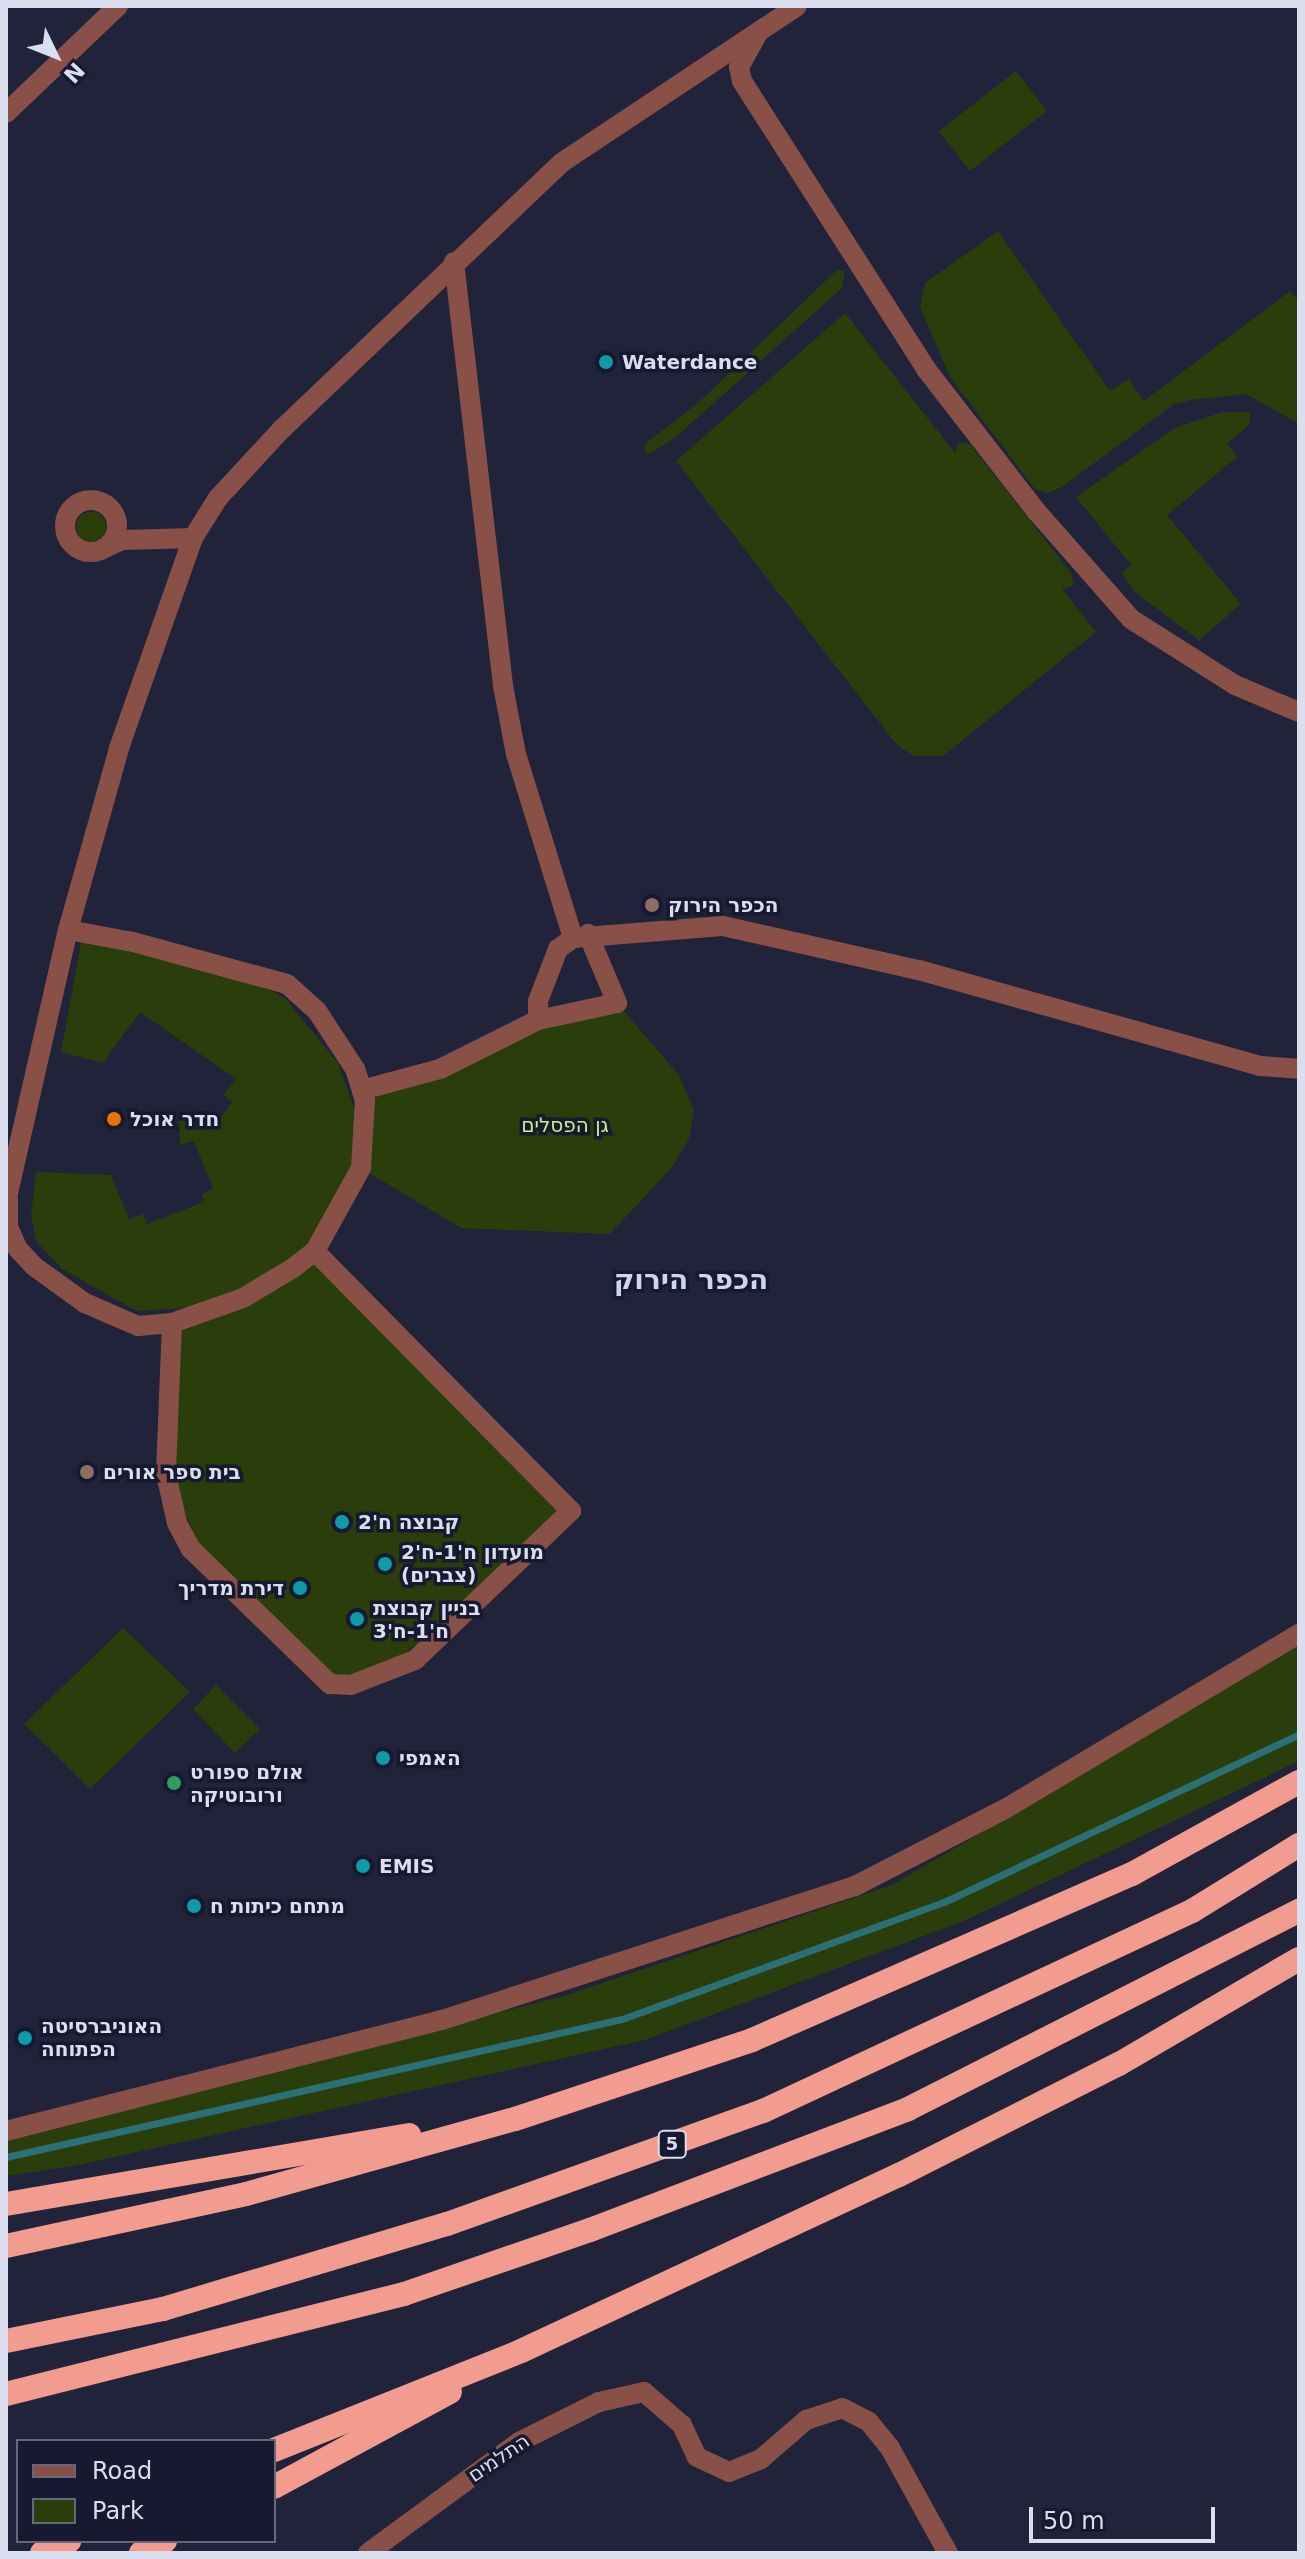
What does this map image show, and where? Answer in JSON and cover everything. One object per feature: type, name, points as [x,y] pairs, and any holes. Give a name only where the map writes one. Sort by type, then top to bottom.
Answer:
[{"type":"highway","points":[[6,2246],[246,2194],[515,2119],[781,2027],[1132,1874],[1299,1782]]},
{"type":"highway","name":"5","points":[[6,2341],[163,2309],[447,2224],[763,2111],[1192,1911],[1299,1845]]},
{"type":"highway","points":[[6,2394],[404,2294],[605,2225],[908,2109],[1299,1911]]},
{"type":"highway","points":[[276,2449],[521,2351],[899,2175],[1119,2064],[1299,1959]]},
{"type":"highway","points":[[6,2204],[247,2159],[515,2119]]},
{"type":"highway","points":[[276,2486],[521,2351]]},
{"type":"highway","points":[[42,2553],[64,2543]]},
{"type":"highway","points":[[141,2553],[161,2543]]},
{"type":"street","points":[[6,113],[118,6]]},
{"type":"street","points":[[68,930],[133,942],[287,984],[336,1036],[362,1090],[367,1133],[361,1168],[315,1251],[243,1298],[172,1323],[138,1326],[99,1312],[35,1267],[18,1249],[8,1227],[7,1200],[68,930],[119,748],[193,538],[218,498],[282,429],[435,287],[454,262],[561,163],[764,25],[797,6]]},
{"type":"street","points":[[764,25],[739,67],[742,81],[926,369],[995,459],[1106,597],[1131,619],[1235,685],[1299,712]]},
{"type":"street","points":[[362,1090],[440,1069],[538,1020],[617,1003],[580,936],[516,754],[503,686],[454,262]]},
{"type":"street","points":[[143,538],[127,531],[115,515],[94,500],[77,504],[67,518],[66,534],[76,547],[91,552],[143,538],[193,538]]},
{"type":"street","points":[[107,547],[116,533],[115,515]]},
{"type":"street","points":[[538,1020],[538,1001],[558,949],[580,936],[723,926],[919,970],[1260,1066],[1299,1069]]},
{"type":"street","points":[[172,1323],[166,1474],[177,1523],[191,1549],[330,1684],[351,1685],[415,1660],[571,1511],[315,1251]]},
{"type":"street","points":[[6,2131],[442,2020],[855,1886],[1005,1809],[1299,1634]]},
{"type":"street","name":"התלמים","points":[[368,2553],[519,2442],[599,2402],[644,2392],[682,2425],[697,2457],[729,2472],[761,2459],[806,2420],[842,2408],[869,2422],[890,2448],[948,2553]]},
{"type":"green space","points":[[1016,71],[1047,111],[970,171],[939,131]]},
{"type":"green space","points":[[998,231],[1110,391],[1129,379],[1144,401],[1290,291],[1299,302],[1299,424],[1246,394],[1174,404],[1062,487],[1047,493],[1034,488],[950,377],[920,307],[925,283]]},
{"type":"green space","points":[[838,269],[845,271],[842,288],[677,436],[651,453],[645,452],[644,445],[700,401]]},
{"type":"green space","points":[[845,313],[955,453],[959,442],[970,444],[1071,573],[1074,585],[1062,589],[1096,632],[943,756],[914,756],[897,745],[676,461]]},
{"type":"green space","points":[[1223,412],[1250,412],[1250,424],[1227,444],[1237,457],[1167,515],[1241,604],[1199,640],[1135,592],[1122,573],[1131,565],[1076,497],[1175,428]]},
{"type":"green space","points":[[91,512],[102,516],[106,527],[102,538],[91,542],[80,538],[76,527],[80,516]]},
{"type":"green space","points":[[82,938],[243,978],[284,997],[338,1063],[357,1116],[358,1161],[312,1241],[252,1285],[199,1307],[137,1311],[62,1269],[36,1241],[31,1215],[36,1172],[111,1175],[129,1219],[143,1214],[147,1224],[204,1202],[202,1194],[213,1189],[194,1141],[180,1145],[179,1121],[186,1111],[214,1127],[232,1102],[224,1095],[236,1079],[140,1012],[103,1063],[61,1052]]},
{"type":"green space","name":"גן הפסלים","points":[[617,1003],[679,1075],[694,1111],[689,1139],[673,1166],[610,1234],[461,1228],[361,1168],[362,1090],[538,1020]]},
{"type":"green space","points":[[315,1257],[565,1505],[456,1613],[353,1694],[200,1547],[175,1491],[173,1406],[183,1326]]},
{"type":"green space","points":[[123,1628],[190,1692],[90,1789],[24,1724]]},
{"type":"green space","points":[[1299,1646],[1299,1761],[966,1920],[645,2040],[74,2166],[6,2176],[6,2139],[564,1996],[892,1885]]},
{"type":"green space","points":[[216,1685],[260,1729],[235,1753],[193,1709]]},
{"type":"waterway","points":[[6,2157],[622,2019],[944,1902],[1299,1734]]},
{"type":"place","name":"Waterdance","points":[[606,362]]},
{"type":"place","name":"הכפר הירוק","points":[[652,905]]},
{"type":"place","name":"חדר אוכל","points":[[114,1119]]},
{"type":"place","name":"בית ספר אורים","points":[[87,1472]]},
{"type":"place","name":"קבוצה ח'2","points":[[342,1522]]},
{"type":"place","name":"מועדון ח'1-ח'2 (צברים)","points":[[385,1564]]},
{"type":"place","name":"דירת מדריך","points":[[300,1588]]},
{"type":"place","name":"בניין קבוצת ח'1-ח'3","points":[[357,1619]]},
{"type":"place","name":"האמפי","points":[[383,1758]]},
{"type":"place","name":"אולם ספורט ורובוטיקה","points":[[174,1783]]},
{"type":"place","name":"EMIS","points":[[363,1866]]},
{"type":"place","name":"מתחם כיתות ח","points":[[194,1906]]},
{"type":"place","name":"האוניברסיטה הפתוחה","points":[[25,2038]]},
{"type":"district","name":"הכפר הירוק","points":[[691,1280]]}]
